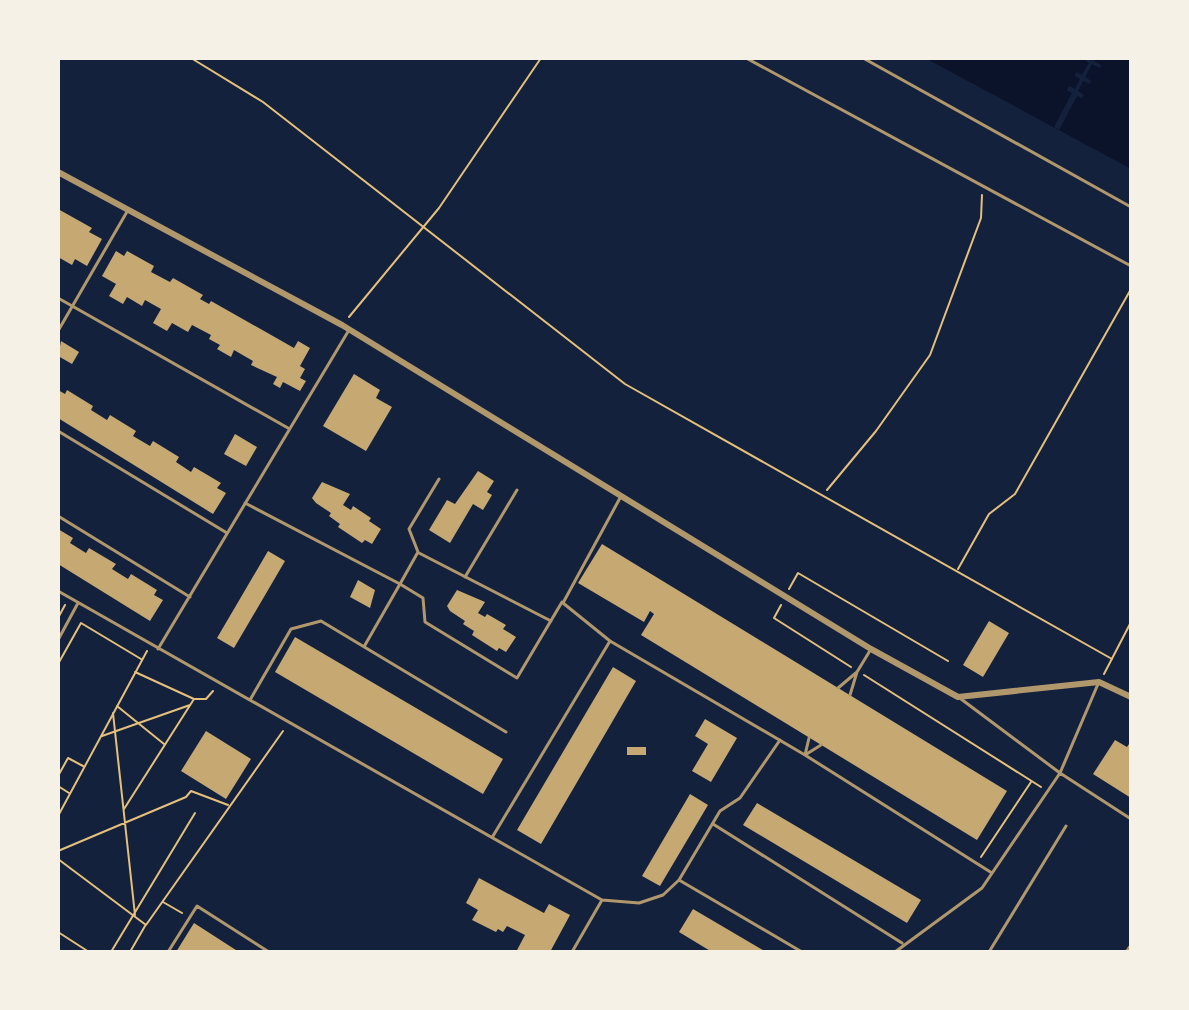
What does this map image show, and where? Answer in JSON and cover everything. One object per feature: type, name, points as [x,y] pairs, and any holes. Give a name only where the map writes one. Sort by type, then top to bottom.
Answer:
[{"type":"street","points":[[58,172],[342,325],[871,649],[958,697],[1099,682],[1131,697]]},
{"type":"lane","points":[[746,58],[1131,266]]},
{"type":"lane","points":[[863,58],[1131,207]]},
{"type":"lane","points":[[58,331],[128,210]]},
{"type":"lane","points":[[58,298],[289,428]]},
{"type":"lane","points":[[158,649],[349,330]]},
{"type":"lane","points":[[58,431],[227,533]]},
{"type":"lane","points":[[439,479],[409,529],[418,552],[551,621]]},
{"type":"lane","points":[[465,577],[517,490]]},
{"type":"lane","points":[[245,503],[423,598],[425,622],[517,678],[622,494]]},
{"type":"lane","points":[[58,516],[190,597]]},
{"type":"lane","points":[[365,645],[418,552]]},
{"type":"lane","points":[[58,591],[602,900],[639,903],[663,895],[679,880],[720,811],[740,798],[780,740]]},
{"type":"lane","points":[[564,599],[563,603],[610,641],[805,755],[992,873]]},
{"type":"lane","points":[[58,640],[78,603]]},
{"type":"lane","points":[[250,700],[291,629],[321,621],[506,732]]},
{"type":"lane","points":[[493,836],[610,641]]},
{"type":"lane","points":[[850,695],[871,649]]},
{"type":"lane","points":[[838,688],[858,672]]},
{"type":"lane","points":[[895,952],[970,899],[992,873],[1060,773],[1099,682]]},
{"type":"lane","points":[[958,697],[1060,773],[1131,819]]},
{"type":"lane","points":[[805,755],[809,738]]},
{"type":"lane","points":[[805,755],[821,745]]},
{"type":"lane","points":[[713,824],[904,944]]},
{"type":"lane","points":[[989,952],[1066,826]]},
{"type":"lane","points":[[679,880],[802,952]]},
{"type":"lane","points":[[572,952],[602,900]]},
{"type":"lane","points":[[168,952],[197,906],[269,952]]},
{"type":"lane","points":[[1126,952],[1131,945]]},
{"type":"path","points":[[191,58],[263,102],[625,384],[1112,659]]},
{"type":"path","points":[[342,325],[424,228],[541,58]]},
{"type":"path","points":[[827,490],[876,431],[930,355],[981,218],[982,186]]},
{"type":"path","points":[[957,570],[989,514],[1015,494],[1131,289]]},
{"type":"path","points":[[948,661],[798,573],[774,618],[1048,792]]},
{"type":"path","points":[[58,618],[69,598]]},
{"type":"path","points":[[1099,682],[1131,622]]},
{"type":"path","points":[[58,664],[81,623],[142,660],[58,816]]},
{"type":"path","points":[[135,672],[194,699],[206,699],[219,683]]},
{"type":"path","points":[[123,810],[194,699]]},
{"type":"path","points":[[100,736],[191,704]]},
{"type":"path","points":[[117,706],[165,745]]},
{"type":"path","points":[[113,713],[136,916]]},
{"type":"path","points":[[130,952],[228,805],[289,722]]},
{"type":"path","points":[[58,776],[68,758],[84,767]]},
{"type":"path","points":[[58,763],[64,766]]},
{"type":"path","points":[[977,864],[1032,781]]},
{"type":"path","points":[[58,786],[70,793]]},
{"type":"path","points":[[58,851],[186,797],[191,791],[228,805]]},
{"type":"path","points":[[111,952],[136,916],[195,813]]},
{"type":"path","points":[[58,859],[146,925]]},
{"type":"path","points":[[162,901],[189,918]]},
{"type":"path","points":[[58,932],[89,952]]},
{"type":"water","points":[[925,58],[1131,58],[1131,169]]},
{"type":"pier","points":[[1083,58],[1096,58],[1094,61],[1101,65],[1100,68],[1092,64],[1085,77],[1091,81],[1090,84],[1083,81],[1078,91],[1084,95],[1082,98],[1077,96],[1059,130],[1054,127],[1072,93],[1067,90],[1069,86],[1075,89],[1080,79],[1075,76],[1076,72],[1082,75],[1089,63]]},
{"type":"building","points":[[58,209],[92,228],[89,232],[102,239],[87,266],[75,259],[72,265],[58,257]]},
{"type":"building","points":[[116,251],[124,256],[127,251],[154,266],[151,272],[170,282],[173,278],[203,295],[200,299],[209,304],[211,301],[294,348],[298,341],[310,348],[300,366],[305,369],[300,378],[306,381],[300,391],[283,382],[280,388],[273,384],[277,377],[251,365],[253,361],[234,350],[231,357],[217,349],[220,345],[209,339],[211,335],[192,325],[188,332],[172,323],[167,331],[153,323],[161,309],[145,300],[142,306],[127,297],[123,304],[109,296],[116,284],[102,276]]},
{"type":"building","points":[[61,341],[79,352],[72,364],[58,356]]},
{"type":"building","points":[[354,374],[380,390],[376,398],[392,407],[366,451],[323,426]]},
{"type":"building","points":[[58,390],[65,394],[67,390],[93,406],[91,410],[107,420],[110,415],[136,431],[133,436],[150,446],[153,441],[179,457],[176,462],[191,472],[194,467],[221,483],[217,488],[226,493],[213,514],[58,418]]},
{"type":"building","points":[[235,434],[257,447],[246,466],[224,454]]},
{"type":"building","points":[[478,471],[494,481],[487,492],[492,495],[483,510],[473,504],[450,543],[429,530],[447,500],[455,504]]},
{"type":"building","points":[[322,482],[350,494],[343,505],[351,510],[353,506],[381,529],[372,544],[365,540],[362,543],[338,527],[340,524],[329,516],[331,513],[316,503],[312,498]]},
{"type":"building","points":[[58,529],[73,538],[70,543],[86,553],[89,548],[116,564],[112,569],[128,579],[131,574],[157,590],[154,595],[163,600],[150,621],[58,564]]},
{"type":"building","points":[[602,544],[1007,791],[977,840],[641,635],[654,614],[650,611],[644,622],[578,583]]},
{"type":"building","points":[[268,551],[285,561],[234,648],[217,638]]},
{"type":"building","points":[[358,580],[375,590],[370,608],[350,597]]},
{"type":"building","points":[[457,590],[485,602],[478,613],[485,617],[487,614],[506,625],[503,629],[516,637],[506,652],[499,648],[497,651],[472,635],[474,631],[463,624],[465,621],[450,611],[447,606]]},
{"type":"building","points":[[989,621],[1009,633],[983,677],[963,665]]},
{"type":"building","points":[[295,637],[503,759],[483,794],[275,672]]},
{"type":"building","points":[[613,667],[636,681],[541,844],[517,830]]},
{"type":"building","points":[[705,719],[737,738],[711,782],[692,771],[708,744],[695,736]]},
{"type":"building","points":[[206,731],[251,759],[226,799],[181,771]]},
{"type":"building","points":[[1115,740],[1127,747],[1131,741],[1131,798],[1093,774]]},
{"type":"building","points":[[627,747],[646,747],[646,755],[627,755]]},
{"type":"building","points":[[690,794],[708,805],[660,886],[642,876]]},
{"type":"building","points":[[757,803],[921,900],[907,923],[743,825]]},
{"type":"building","points":[[479,878],[544,913],[549,904],[570,915],[550,952],[516,952],[525,935],[507,926],[503,932],[498,929],[496,932],[472,920],[478,910],[466,903]]},
{"type":"building","points":[[693,909],[766,952],[712,952],[679,932]]},
{"type":"building","points":[[194,923],[239,952],[176,952]]}]
